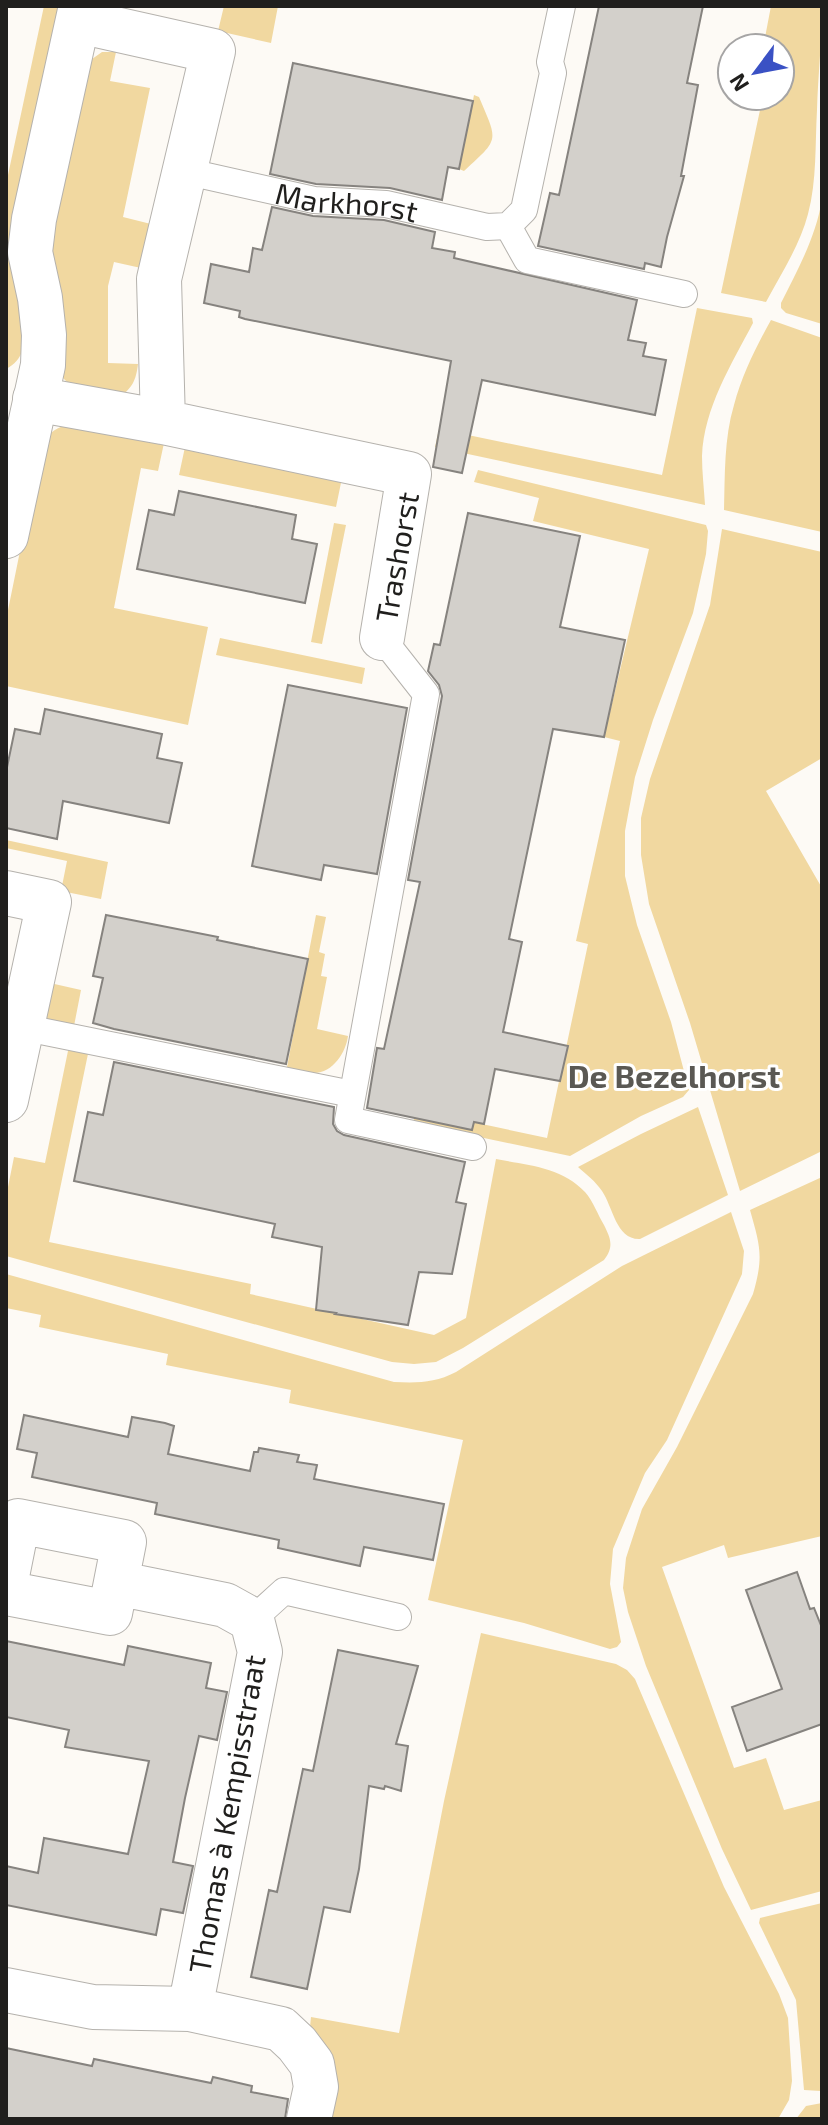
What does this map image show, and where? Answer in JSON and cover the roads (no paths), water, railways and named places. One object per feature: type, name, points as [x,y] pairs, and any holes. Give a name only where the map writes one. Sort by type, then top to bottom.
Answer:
[{"type":"street","points":[[6,536],[43,365],[40,298],[30,252],[33,230],[80,13],[213,51],[159,279],[163,422]]},
{"type":"street","name":"Trashorst","points":[[35,399],[163,422],[409,474],[382,638]]},
{"type":"street","points":[[6,893],[49,902],[6,1100]]},
{"type":"street","points":[[6,1581],[18,1521],[124,1542],[110,1613],[6,1593]]},
{"type":"street","name":"Thomas à Kempisstraat","points":[[116,1583],[225,1605],[252,1620],[260,1652],[190,2009]]},
{"type":"street","name":"Thomas à Kempisstraat","points":[[6,1990],[93,2007],[190,2009],[281,2029],[312,2064],[316,2087],[309,2119]]},
{"type":"lane","points":[[562,6],[550,62],[553,73],[524,210],[508,226],[527,260],[684,294]]},
{"type":"lane","name":"Markhorst","points":[[184,171],[314,200],[386,204],[487,227],[508,226]]},
{"type":"lane","name":"Trashorst","points":[[382,638],[426,694],[348,1120],[473,1147]]},
{"type":"lane","points":[[21,1027],[352,1094]]},
{"type":"lane","name":"Thomas à Kempisstraat","points":[[252,1620],[284,1591],[398,1617]]},
{"type":"district","name":"De Bezelhorst","points":[[674,1075]]}]
